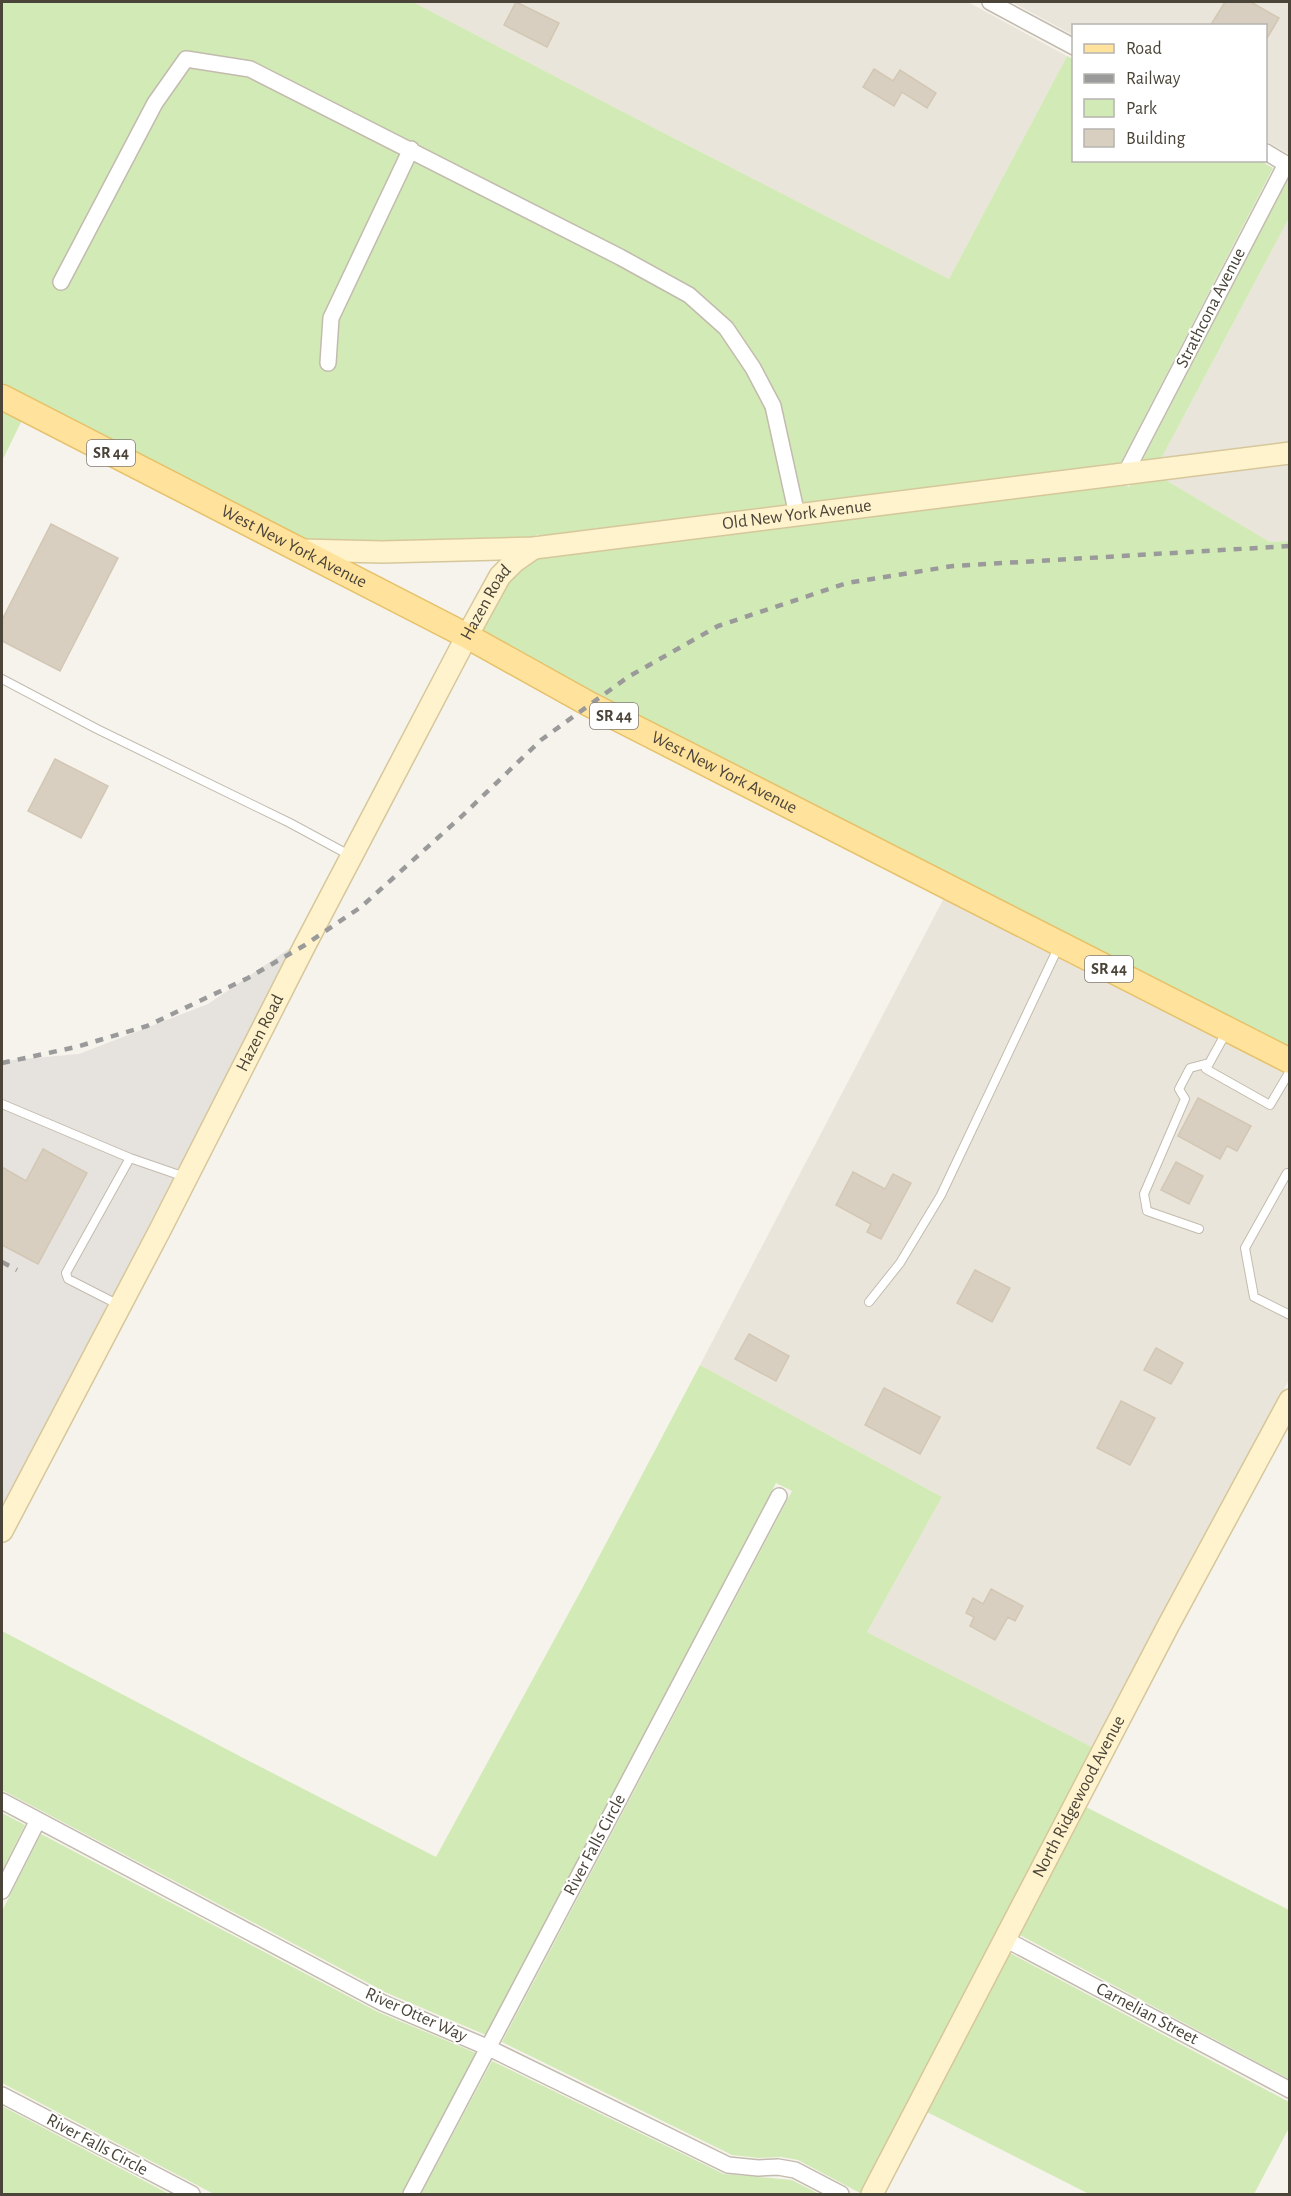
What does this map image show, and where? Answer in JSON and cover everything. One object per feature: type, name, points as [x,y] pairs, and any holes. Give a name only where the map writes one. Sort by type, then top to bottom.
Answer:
[{"type":"main road","name":"West New York Avenue","points":[[2,397],[467,636],[590,704],[1290,1061]]},
{"type":"street","points":[[990,2],[1072,46]]},
{"type":"street","points":[[61,282],[155,103],[186,59],[250,69],[411,149],[689,295],[726,328],[753,368],[773,406],[797,515]]},
{"type":"street","points":[[328,363],[331,318],[411,149]]},
{"type":"street","name":"Strathcona Avenue","points":[[1125,474],[1286,164],[1267,153]]},
{"type":"street","name":"Old New York Avenue","points":[[301,550],[382,552],[534,548],[1290,453]]},
{"type":"street","name":"Hazen Road","points":[[2,1531],[467,636],[500,576],[514,562],[534,548]]},
{"type":"street","name":"North Ridgewood Avenue","points":[[872,2194],[1162,1636],[1290,1400]]},
{"type":"street","name":"River Falls Circle","points":[[411,2194],[779,1496]]},
{"type":"street","name":"River Otter Way","points":[[2,1802],[383,2003],[489,2048],[728,2165],[795,2170],[841,2194]]},
{"type":"street","points":[[2,1891],[38,1820]]},
{"type":"street","name":"Carnelian Street","points":[[1005,1939],[1290,2090]]},
{"type":"street","name":"River Falls Circle","points":[[2,2095],[192,2194]]},
{"type":"lane","points":[[2,679],[352,856]]},
{"type":"lane","points":[[868,1302],[900,1263],[940,1195],[1060,944]]},
{"type":"lane","points":[[1228,1030],[1206,1069],[1270,1105],[1290,1071]]},
{"type":"lane","points":[[1199,1230],[1147,1211],[1144,1194],[1185,1100],[1179,1089],[1190,1068],[1209,1063]]},
{"type":"lane","points":[[2,1104],[130,1158],[187,1178]]},
{"type":"lane","points":[[120,1305],[68,1279],[66,1273],[130,1158]]},
{"type":"lane","points":[[1290,1173],[1287,1173],[1245,1248],[1254,1297],[1290,1315]]},
{"type":"shaded area","points":[[413,2],[968,2],[1067,56],[949,279]]},
{"type":"shaded area","points":[[1012,2],[1289,2],[1289,154],[1267,142],[1267,24],[1072,24],[1072,34]]},
{"type":"shaded area","points":[[1289,218],[1289,443],[1161,459]]},
{"type":"shaded area","points":[[1289,463],[1289,541],[1270,542],[1164,479]]},
{"type":"shaded area","points":[[945,896],[1289,1073],[1289,1380],[1094,1748],[867,1632],[942,1497],[700,1365]]},
{"type":"shaded area","points":[[296,944],[2,1508],[2,1061],[79,1054],[208,1004]]},
{"type":"green space","points":[[2,2],[413,2],[949,279],[1067,56],[1072,58],[1072,162],[1262,162],[1273,168],[1120,464],[540,537],[538,534],[533,538],[383,542],[304,540],[2,386]]},
{"type":"green space","points":[[1289,177],[1289,218],[1161,459],[1142,461]]},
{"type":"green space","points":[[2,409],[22,420],[2,461]]},
{"type":"green space","points":[[1164,479],[1270,542],[1289,541],[1289,1049],[595,695],[480,631],[507,582],[519,570],[537,558],[1123,484],[1129,487],[1131,483]]},
{"type":"green space","points":[[700,1365],[942,1497],[867,1632],[1094,1748],[862,2194],[798,2160],[732,2155],[502,2042],[792,1491],[776,1483],[486,2035],[387,1993],[2,1790],[2,1631],[436,1857],[584,1585]]},
{"type":"green space","points":[[1084,1806],[1289,1910],[1289,2079],[1018,1934]]},
{"type":"green space","points":[[2,1813],[25,1825],[2,1871]]},
{"type":"green space","points":[[41,1834],[378,2012],[476,2053],[401,2194],[214,2194],[2,2083],[2,1911]]},
{"type":"green space","points":[[1008,1952],[1289,2102],[1290,2126],[1254,2194],[1089,2194],[925,2111]]},
{"type":"green space","points":[[492,2061],[724,2174],[792,2180],[819,2194],[421,2194]]},
{"type":"green space","points":[[2,2106],[169,2194],[2,2194]]},
{"type":"building","points":[[516,2],[559,23],[547,47],[504,25]]},
{"type":"building","points":[[1225,2],[1251,2],[1279,18],[1267,38],[1267,24],[1211,24]]},
{"type":"building","points":[[874,69],[893,81],[900,70],[936,93],[927,108],[902,92],[894,106],[863,87]]},
{"type":"building","points":[[51,524],[118,558],[60,671],[2,641],[2,620]]},
{"type":"building","points":[[55,759],[108,786],[81,838],[28,811]]},
{"type":"building","points":[[1198,1098],[1251,1126],[1237,1151],[1227,1146],[1220,1159],[1178,1136]]},
{"type":"building","points":[[43,1149],[87,1173],[38,1264],[2,1245],[2,1167],[26,1181]]},
{"type":"building","points":[[1176,1162],[1203,1176],[1189,1204],[1161,1190]]},
{"type":"building","points":[[853,1172],[885,1189],[893,1174],[911,1183],[881,1239],[867,1232],[871,1224],[836,1205]]},
{"type":"building","points":[[975,1270],[1010,1288],[992,1322],[957,1303]]},
{"type":"building","points":[[749,1334],[789,1356],[776,1381],[735,1359]]},
{"type":"building","points":[[1156,1348],[1183,1363],[1171,1384],[1144,1370]]},
{"type":"building","points":[[884,1388],[940,1417],[920,1454],[865,1425]]},
{"type":"building","points":[[1121,1401],[1155,1418],[1130,1465],[1097,1448]]},
{"type":"building","points":[[991,1589],[1023,1606],[1015,1621],[1008,1617],[995,1640],[970,1626],[974,1617],[966,1613],[973,1598],[983,1604]]},
{"type":"railway","points":[[2,1063],[76,1047],[147,1026],[248,978],[305,945],[361,907],[462,816],[541,740],[628,677],[718,626],[847,583],[953,566],[1290,546]]},
{"type":"railway","points":[[2,1262],[17,1270]]}]
